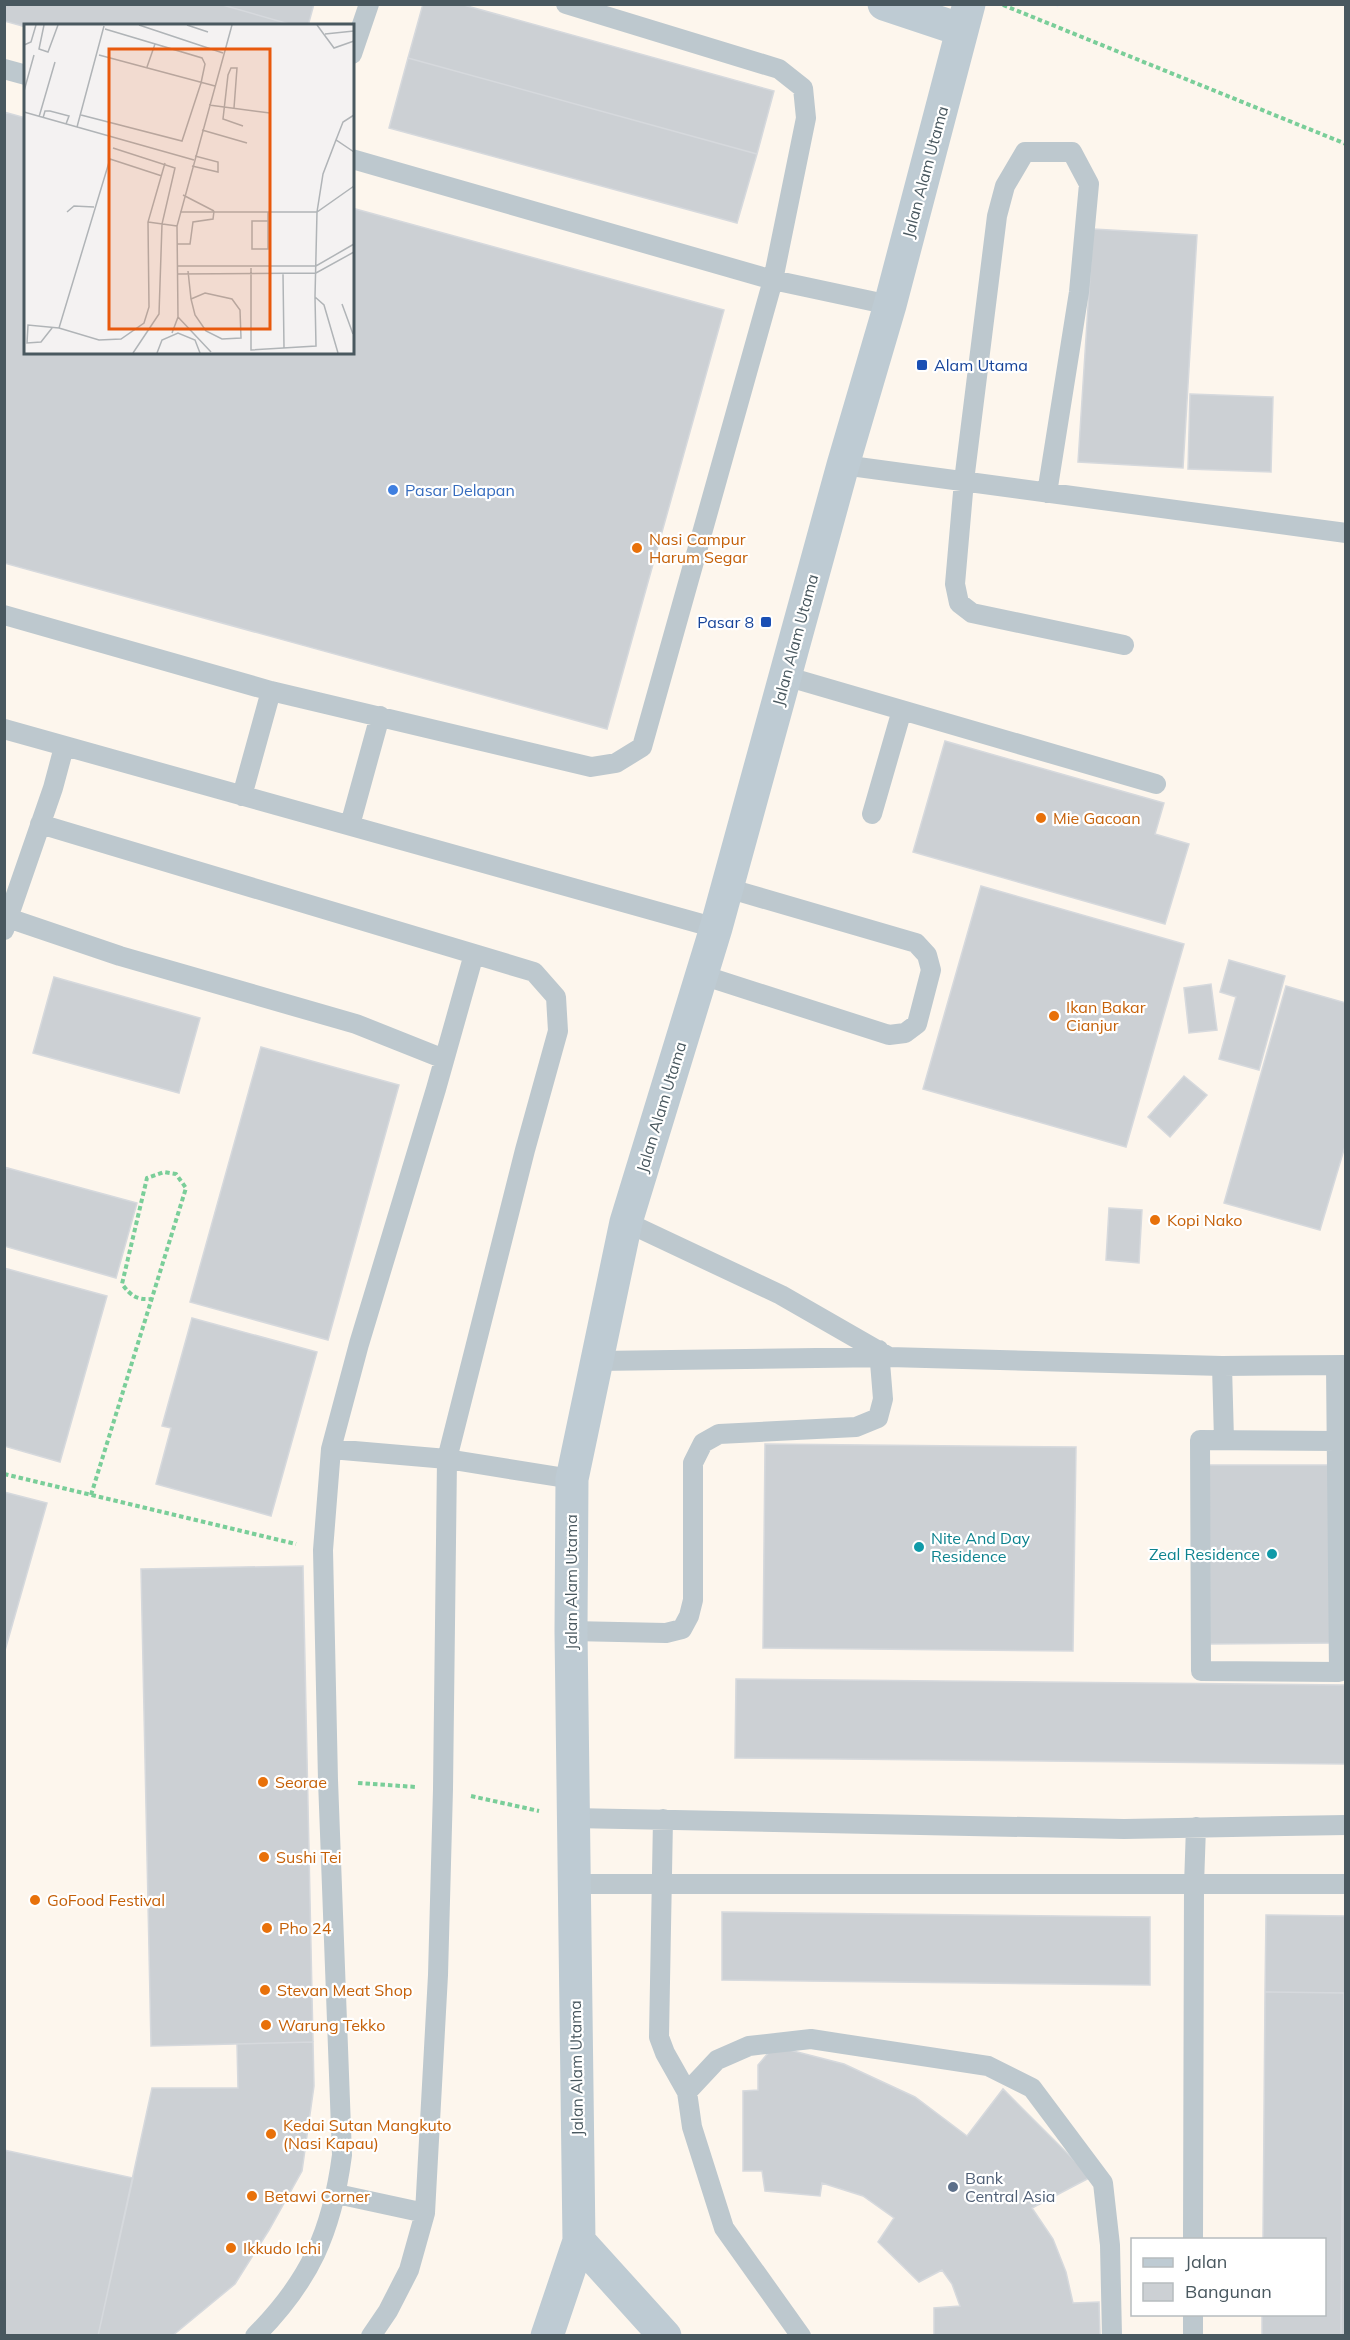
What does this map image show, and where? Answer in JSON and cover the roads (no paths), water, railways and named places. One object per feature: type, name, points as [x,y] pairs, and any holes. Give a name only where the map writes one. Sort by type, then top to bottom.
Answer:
[{"type":"main road","points":[[884,4],[965,17]]},
{"type":"main road","name":"Jalan Alam Utama","points":[[547,2336],[579,2241],[572,1818],[572,1479],[626,1222],[716,928],[843,465],[890,305],[965,17]]},
{"type":"main road","points":[[579,2241],[665,2336]]},
{"type":"lane","points":[[354,48],[369,4]]},
{"type":"lane","points":[[4,615],[271,691],[591,767],[616,763],[642,747],[773,280],[806,118],[803,88],[779,69],[566,4]]},
{"type":"lane","points":[[4,69],[24,74]]},
{"type":"lane","points":[[1047,493],[1079,291],[1089,184],[1072,152],[1025,152],[1005,186],[997,216],[964,481],[955,584],[959,603],[972,613],[1124,645]]},
{"type":"lane","points":[[354,160],[773,280],[890,305]]},
{"type":"lane","points":[[843,465],[1346,533]]},
{"type":"lane","points":[[785,676],[1156,784]]},
{"type":"lane","points":[[242,796],[271,691]]},
{"type":"lane","points":[[872,814],[902,710]]},
{"type":"lane","points":[[350,825],[380,716]]},
{"type":"lane","points":[[4,729],[716,928]]},
{"type":"lane","points":[[64,747],[6,924],[356,1024],[444,1059]]},
{"type":"lane","points":[[40,824],[534,972],[556,997],[558,1031],[522,1162],[447,1459],[438,1975],[426,2213],[409,2270],[388,2311],[371,2336]]},
{"type":"lane","points":[[702,975],[889,1035],[905,1033],[917,1024],[931,970],[927,955],[916,943],[727,888]]},
{"type":"lane","points":[[255,2336],[276,2316],[315,2257],[337,2194],[342,2155],[328,1780],[323,1550],[331,1449],[474,954]]},
{"type":"lane","points":[[626,1222],[781,1295],[883,1355]]},
{"type":"lane","points":[[571,1631],[666,1633],[682,1629],[689,1616],[693,1600],[693,1463],[703,1443],[719,1434],[856,1427],[878,1418],[883,1399],[883,1355]]},
{"type":"lane","points":[[597,1361],[883,1355],[1222,1366],[1341,1366],[1337,1441],[1339,1672],[1201,1671],[1200,1440],[1337,1441]]},
{"type":"lane","points":[[1222,1366],[1224,1440]]},
{"type":"lane","points":[[331,1449],[447,1459],[572,1479]]},
{"type":"lane","points":[[572,1818],[1124,1829],[1346,1824]]},
{"type":"lane","points":[[663,1820],[659,2037],[665,2053],[687,2092],[692,2127],[724,2228],[801,2336]]},
{"type":"lane","points":[[1193,2238],[1196,1827]]},
{"type":"lane","points":[[574,1884],[1346,1884]]},
{"type":"lane","points":[[687,2092],[717,2060],[749,2046],[811,2039],[988,2066],[1032,2088],[1103,2183],[1110,2245],[1112,2336]]},
{"type":"lane","points":[[337,2194],[426,2213]]},
{"type":"lane","points":[[1193,2316],[1193,2336]]},
{"type":"place","name":"Alam Utama","points":[[922,365]]},
{"type":"place","name":"Pasar Delapan","points":[[393,490]]},
{"type":"place","name":"Nasi Campur Harum Segar","points":[[637,548]]},
{"type":"place","name":"Pasar 8","points":[[766,622]]},
{"type":"place","name":"Mie Gacoan","points":[[1041,818]]},
{"type":"place","name":"Ikan Bakar Cianjur","points":[[1054,1016]]},
{"type":"place","name":"Kopi Nako","points":[[1155,1220]]},
{"type":"place","name":"Nite And Day Residence","points":[[919,1547]]},
{"type":"place","name":"Zeal Residence","points":[[1272,1554]]},
{"type":"place","name":"Seorae","points":[[263,1782]]},
{"type":"place","name":"Sushi Tei","points":[[264,1857]]},
{"type":"place","name":"GoFood Festival","points":[[35,1900]]},
{"type":"place","name":"Pho 24","points":[[267,1928]]},
{"type":"place","name":"Stevan Meat Shop","points":[[265,1990]]},
{"type":"place","name":"Warung Tekko","points":[[266,2025]]},
{"type":"place","name":"Kedai Sutan Mangkuto (Nasi Kapau)","points":[[271,2134]]},
{"type":"place","name":"Bank Central Asia","points":[[953,2187]]},
{"type":"place","name":"Betawi Corner","points":[[252,2196]]},
{"type":"place","name":"Ikkudo Ichi","points":[[231,2248]]}]
